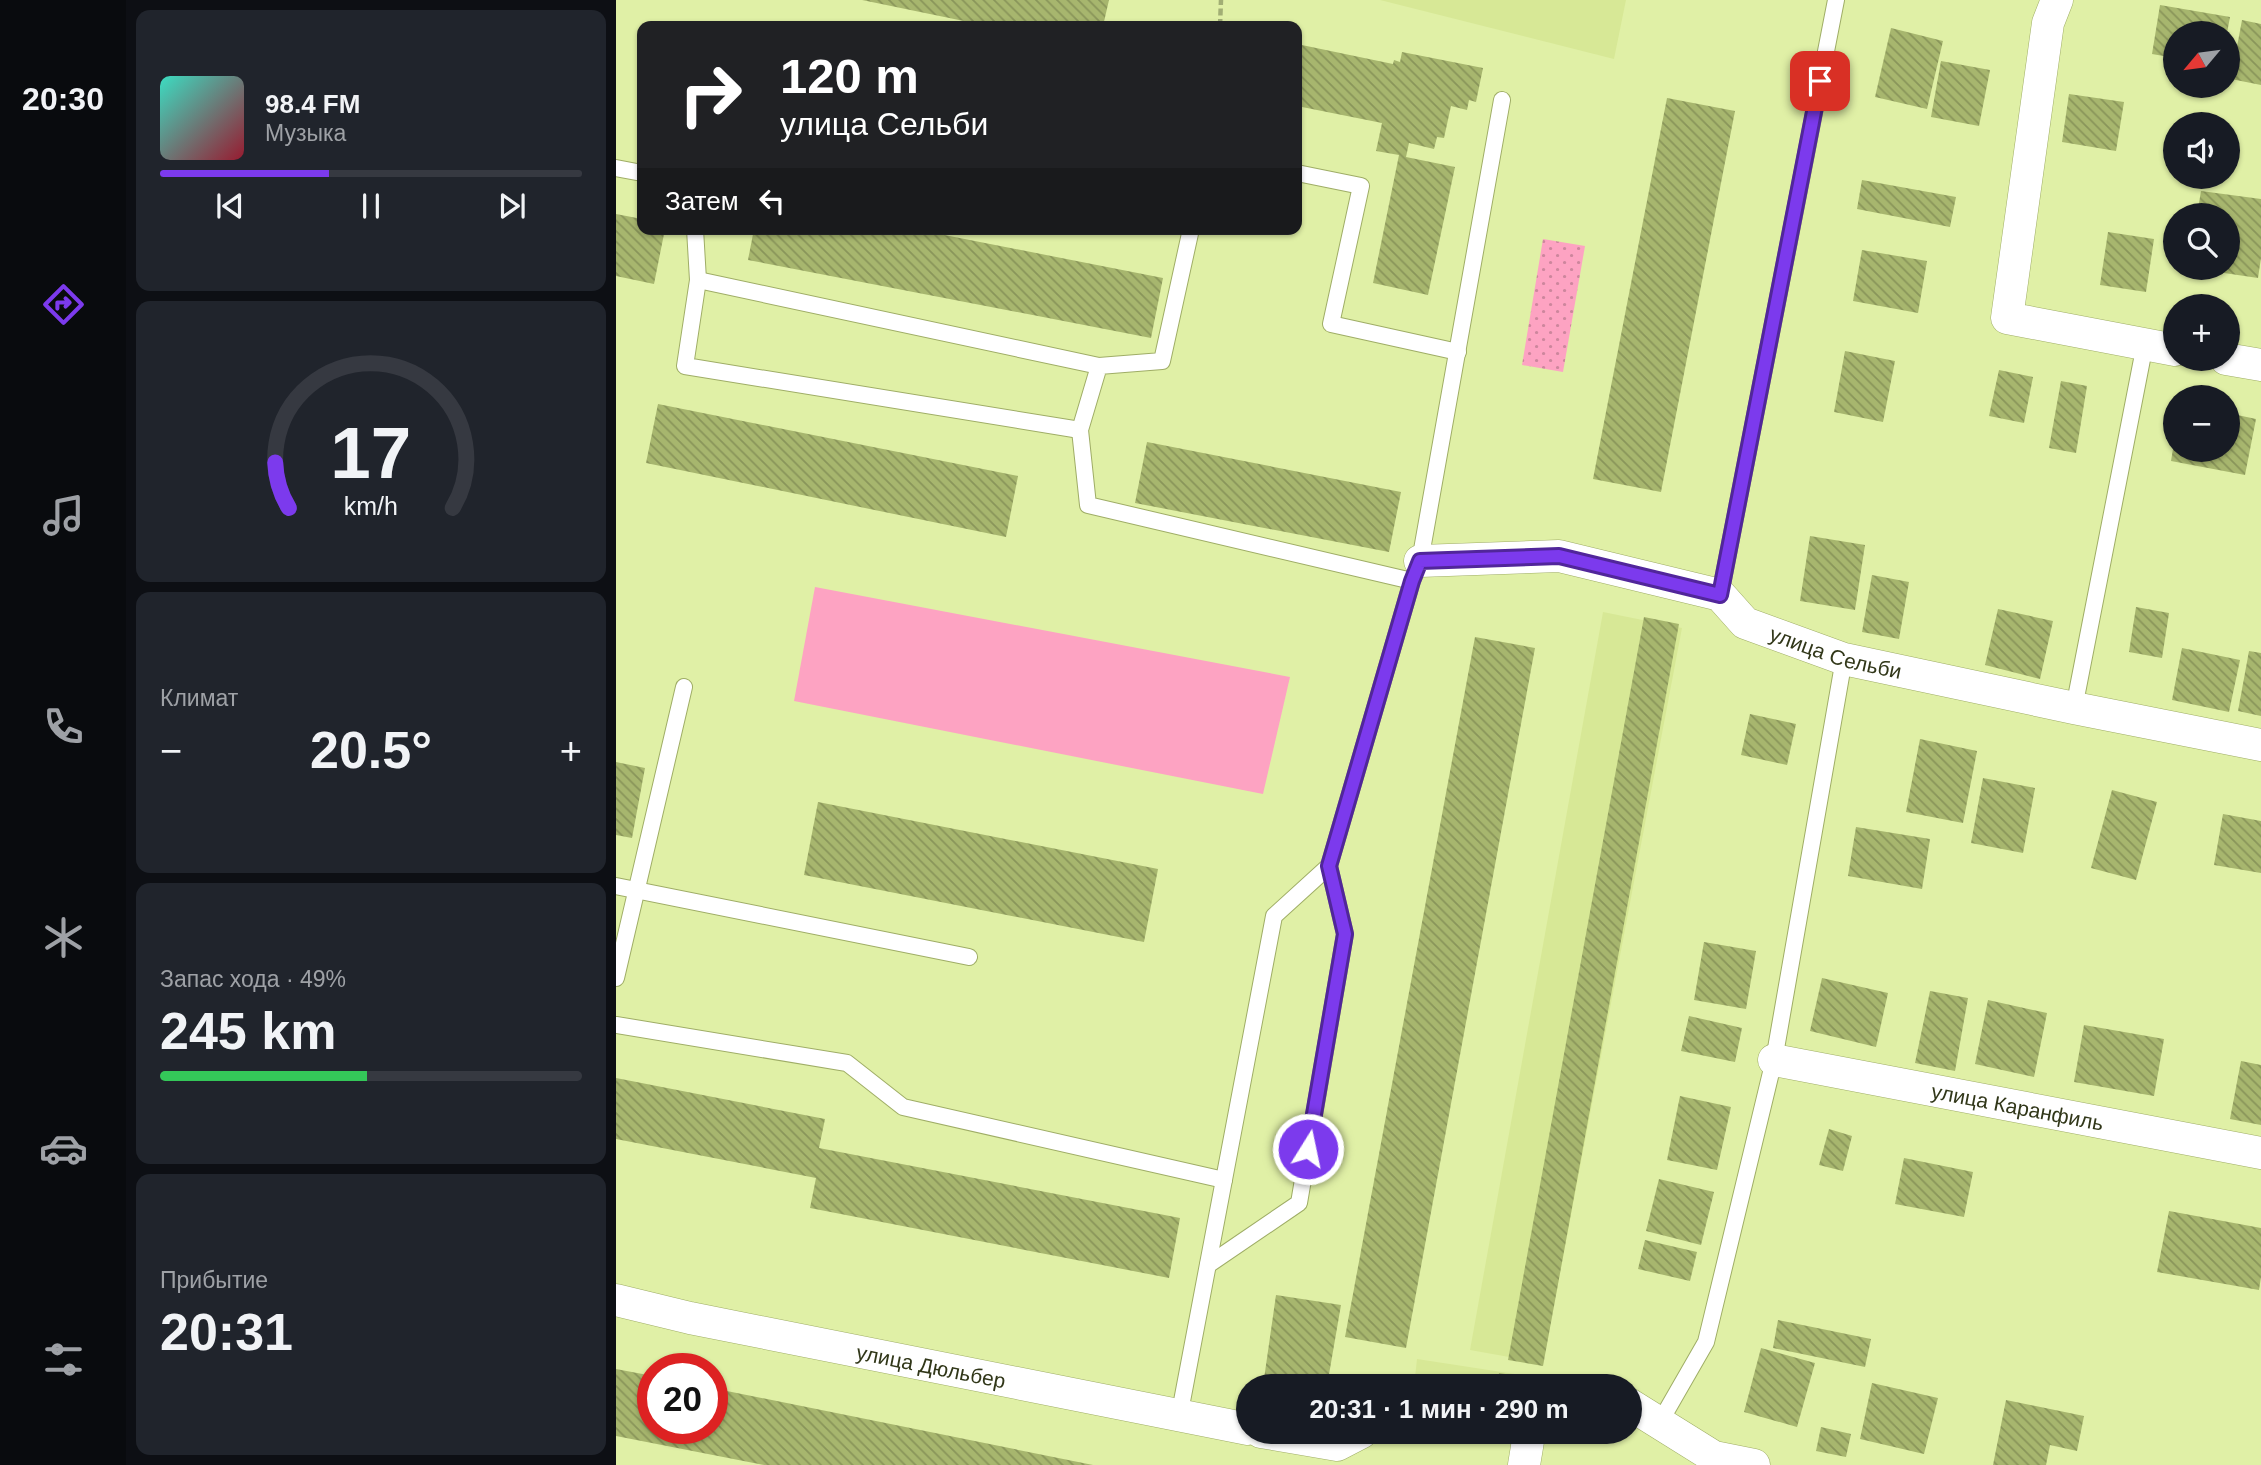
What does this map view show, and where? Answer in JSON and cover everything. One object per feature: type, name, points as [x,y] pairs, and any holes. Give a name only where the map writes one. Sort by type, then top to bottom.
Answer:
[{"type":"street","points":[[2057,0],[2048,23],[2007,318],[2160,347]]},
{"type":"street","points":[[2240,361],[2261,365]]},
{"type":"street","points":[[1416,571],[1559,556],[1720,595]]},
{"type":"street","name":"улица Сельби","points":[[1720,595],[1745,623],[1844,659],[2261,745]]},
{"type":"street","name":"улица Каранфиль","points":[[1774,1060],[2261,1153]]},
{"type":"street","name":"улица Дюльбер","points":[[616,1300],[690,1318],[1236,1427]]},
{"type":"street","points":[[1642,1412],[1714,1457],[1755,1465]]},
{"type":"street","points":[[1524,1465],[1528,1444]]},
{"type":"lane","points":[[1720,595],[1836,0]]},
{"type":"lane","points":[[1208,1265],[1298,1203],[1345,934],[1329,866],[1416,571],[1502,100]]},
{"type":"lane","points":[[616,168],[637,172]]},
{"type":"lane","points":[[1302,174],[1361,186],[1331,324],[1458,352]]},
{"type":"lane","points":[[695,235],[698,280],[685,366],[1080,430]]},
{"type":"lane","points":[[698,280],[1099,366],[1162,361],[1190,235]]},
{"type":"lane","points":[[2074,708],[2160,347]]},
{"type":"lane","points":[[1099,366],[1080,430],[1088,505],[1416,571]]},
{"type":"lane","points":[[1660,1422],[1706,1342],[1774,1060],[1844,659]]},
{"type":"lane","points":[[616,978],[684,687]]},
{"type":"lane","points":[[1180,1417],[1274,916],[1329,866]]},
{"type":"lane","points":[[616,886],[969,957]]},
{"type":"lane","points":[[616,1025],[847,1063],[903,1107],[1224,1180]]},
{"type":"path","points":[[1220,21],[1221,0]]},
{"type":"shaded area","points":[[1380,0],[1626,0],[1614,59]]},
{"type":"shaded area","points":[[1543,239],[1585,246],[1563,372],[1522,365]]},
{"type":"shaded area","points":[[815,587],[1290,677],[1263,794],[794,701]]},
{"type":"shaded area","points":[[1603,612],[1682,628],[1543,1363],[1470,1350]]},
{"type":"shaded area","points":[[1417,1359],[1514,1374],[1415,1374]]},
{"type":"building","points":[[862,0],[1109,0],[1104,21],[964,21]]},
{"type":"building","points":[[2160,5],[2230,17],[2229,21],[2163,21],[2163,56],[2152,54]]},
{"type":"building","points":[[2242,20],[2261,24],[2261,85],[2240,81]]},
{"type":"building","points":[[1891,28],[1943,41],[1927,109],[1875,97]]},
{"type":"building","points":[[1302,45],[1393,64],[1394,60],[1400,62],[1402,52],[1483,68],[1476,102],[1469,100],[1467,110],[1451,106],[1444,138],[1437,137],[1434,149],[1409,143],[1406,157],[1455,167],[1428,295],[1373,283],[1399,155],[1376,151],[1382,123],[1302,107]]},
{"type":"building","points":[[1941,61],[1990,70],[1979,126],[1931,117]]},
{"type":"building","points":[[2069,94],[2124,102],[2116,151],[2062,142]]},
{"type":"building","points":[[1667,98],[1735,111],[1661,492],[1593,479]]},
{"type":"building","points":[[1862,180],[1956,197],[1950,227],[1857,209]]},
{"type":"building","points":[[2201,191],[2261,199],[2261,258],[2258,278],[2240,275],[2240,203],[2199,203]]},
{"type":"building","points":[[616,214],[637,218],[637,235],[664,235],[654,284],[616,276]]},
{"type":"building","points":[[2108,232],[2154,239],[2146,292],[2100,285]]},
{"type":"building","points":[[753,235],[944,235],[1163,278],[1151,338],[748,260]]},
{"type":"building","points":[[1862,250],[1927,261],[1918,313],[1853,301]]},
{"type":"building","points":[[1845,351],[1895,361],[1883,422],[1834,412]]},
{"type":"building","points":[[1999,370],[2033,377],[2024,423],[1989,416]]},
{"type":"building","points":[[2061,381],[2087,386],[2076,453],[2049,448]]},
{"type":"building","points":[[658,404],[1018,476],[1006,537],[646,463]]},
{"type":"building","points":[[2240,416],[2256,419],[2245,475],[2176,462],[2240,462]]},
{"type":"building","points":[[1147,442],[1401,492],[1389,552],[1135,503]]},
{"type":"building","points":[[1810,536],[1865,545],[1855,610],[1800,601]]},
{"type":"building","points":[[1872,575],[1909,582],[1899,639],[1862,632]]},
{"type":"building","points":[[2136,607],[2169,613],[2162,658],[2129,652]]},
{"type":"building","points":[[1998,609],[2053,621],[2040,679],[1985,665]]},
{"type":"building","points":[[1644,617],[1679,624],[1543,1366],[1508,1360]]},
{"type":"building","points":[[1475,637],[1535,648],[1406,1348],[1345,1337]]},
{"type":"building","points":[[2182,648],[2240,660],[2229,712],[2172,700]]},
{"type":"building","points":[[2249,651],[2261,653],[2261,716],[2238,711]]},
{"type":"building","points":[[1750,714],[1796,724],[1787,765],[1741,755]]},
{"type":"building","points":[[1920,739],[1977,751],[1963,823],[1906,812]]},
{"type":"building","points":[[616,762],[645,768],[632,838],[616,835]]},
{"type":"building","points":[[1983,778],[2035,788],[2023,853],[1971,843]]},
{"type":"building","points":[[2112,790],[2157,802],[2136,880],[2091,868]]},
{"type":"building","points":[[818,802],[1158,869],[1144,942],[804,875]]},
{"type":"building","points":[[2223,814],[2261,821],[2261,873],[2214,865]]},
{"type":"building","points":[[1856,827],[1930,839],[1922,889],[1848,876]]},
{"type":"building","points":[[1704,942],[1756,951],[1746,1009],[1694,1000]]},
{"type":"building","points":[[1822,978],[1888,993],[1876,1047],[1810,1031]]},
{"type":"building","points":[[1930,991],[1968,998],[1955,1071],[1915,1063]]},
{"type":"building","points":[[1988,1000],[2047,1013],[2034,1077],[1975,1064]]},
{"type":"building","points":[[1689,1016],[1742,1028],[1735,1062],[1681,1051]]},
{"type":"building","points":[[2084,1025],[2164,1039],[2154,1096],[2074,1082]]},
{"type":"building","points":[[2241,1061],[2261,1065],[2261,1125],[2230,1119]]},
{"type":"building","points":[[616,1078],[825,1119],[819,1148],[1180,1218],[1169,1278],[810,1208],[816,1178],[616,1139]]},
{"type":"building","points":[[1680,1096],[1731,1107],[1717,1170],[1667,1160]]},
{"type":"building","points":[[1829,1129],[1852,1136],[1843,1171],[1819,1165]]},
{"type":"building","points":[[1904,1158],[1973,1172],[1964,1217],[1895,1204]]},
{"type":"building","points":[[1659,1179],[1714,1192],[1701,1245],[1646,1231]]},
{"type":"building","points":[[2169,1211],[2261,1228],[2259,1290],[2157,1272]]},
{"type":"building","points":[[1645,1240],[1697,1252],[1690,1281],[1638,1269]]},
{"type":"building","points":[[1276,1295],[1341,1305],[1329,1374],[1265,1374]]},
{"type":"building","points":[[1778,1320],[1871,1339],[1865,1367],[1773,1348]]},
{"type":"building","points":[[1761,1348],[1815,1363],[1797,1427],[1744,1412]]},
{"type":"building","points":[[616,1369],[637,1373],[637,1440],[616,1436]]},
{"type":"building","points":[[1872,1383],[1938,1398],[1924,1454],[1860,1439]]},
{"type":"building","points":[[728,1391],[1093,1465],[764,1465],[657,1444],[728,1444]]},
{"type":"building","points":[[2006,1400],[2084,1416],[2077,1451],[2050,1445],[2046,1465],[1993,1465]]},
{"type":"building","points":[[1821,1427],[1851,1434],[1846,1457],[1816,1451]]},
{"type":"route","points":[[1308,1149],[1345,934],[1329,866],[1420,561],[1559,556],[1720,595],[1820,81]]}]
